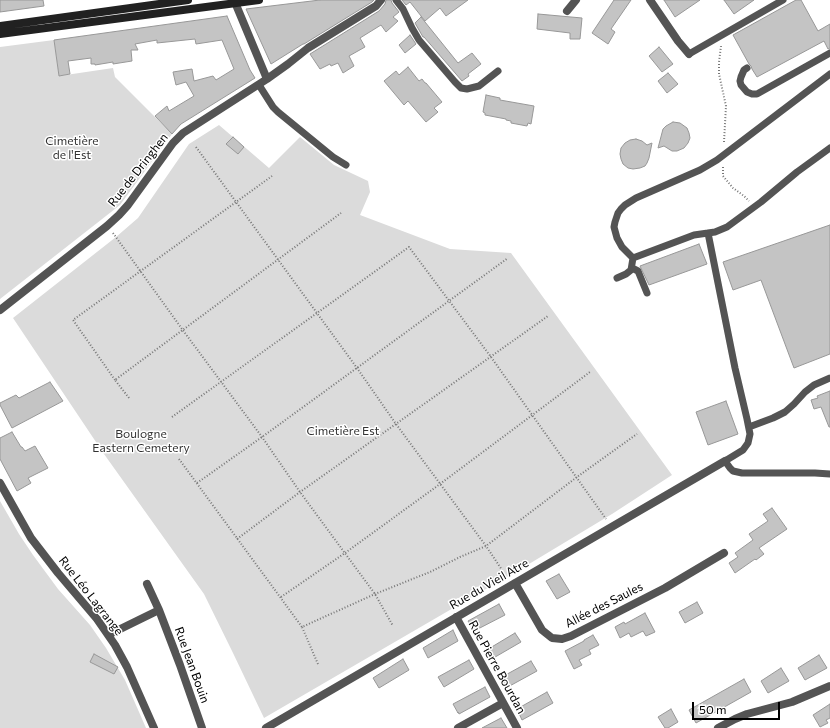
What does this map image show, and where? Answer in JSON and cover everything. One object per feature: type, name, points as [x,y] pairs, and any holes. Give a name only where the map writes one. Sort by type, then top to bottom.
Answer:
[{"type":"main road","points":[[0,26],[188,0]]},
{"type":"main road","points":[[0,34],[258,0]]},
{"type":"street","name":"Rue de Dringhen","points":[[0,310],[107,226],[124,210],[169,148],[183,133],[267,79],[308,48],[372,9],[381,0]]},
{"type":"street","points":[[567,11],[576,0]]},
{"type":"street","points":[[650,0],[678,41],[689,54]]},
{"type":"street","points":[[235,2],[267,79]]},
{"type":"street","name":"Rue du Vieil Atre","points":[[266,728],[725,461]]},
{"type":"street","name":"Rue Léo Lagrange","points":[[0,483],[31,538],[55,570],[92,612],[108,635],[127,667],[154,728]]},
{"type":"street","name":"Allée des Saules","points":[[515,583],[542,630],[552,638],[562,639],[571,636],[665,588],[724,553]]},
{"type":"street","name":"Rue Jean Bouin","points":[[147,584],[159,610],[202,728]]},
{"type":"street","points":[[108,635],[159,610]]},
{"type":"street","name":"Rue Pierre Bourdan","points":[[456,617],[517,728]]},
{"type":"street","points":[[718,728],[747,714],[792,702],[830,686]]},
{"type":"street","points":[[458,728],[503,703]]},
{"type":"lane","points":[[396,0],[403,9],[419,40],[461,88],[467,89],[479,86],[498,71]]},
{"type":"lane","points":[[689,54],[783,0]]},
{"type":"lane","points":[[747,68],[741,76],[741,85],[747,92],[757,94],[830,53]]},
{"type":"lane","points":[[633,258],[622,247],[616,238],[614,227],[618,213],[621,209],[636,198],[706,167],[830,74]]},
{"type":"lane","points":[[258,85],[273,107],[282,116],[346,166]]},
{"type":"lane","points":[[633,258],[694,236],[715,232],[727,227],[830,148]]},
{"type":"lane","points":[[708,233],[734,363],[749,427],[750,438],[739,452],[725,461],[733,471],[742,473],[830,474]]},
{"type":"lane","points":[[617,278],[631,270],[633,258]]},
{"type":"lane","points":[[632,268],[638,271],[647,293]]},
{"type":"lane","points":[[749,427],[785,412],[814,385],[830,378]]},
{"type":"path","points":[[723,35],[719,62],[719,74],[726,106],[723,176],[734,188],[755,206]]},
{"type":"path","points":[[196,147],[502,570]]},
{"type":"path","points":[[129,398],[73,320],[272,176]]},
{"type":"path","points":[[115,380],[341,213]]},
{"type":"path","points":[[107,226],[345,553],[374,594],[393,626]]},
{"type":"path","points":[[172,417],[409,248],[491,357],[611,526]]},
{"type":"path","points":[[197,483],[508,258]]},
{"type":"path","points":[[237,539],[300,492],[548,316]]},
{"type":"path","points":[[281,597],[345,553],[440,484],[590,372]]},
{"type":"path","points":[[302,627],[374,594],[430,572],[486,546],[576,477],[637,434]]},
{"type":"path","points":[[180,459],[302,627],[318,664]]},
{"type":"green space","name":"Cimetière de l'Est","points":[[54,40],[59,76],[113,68],[115,77],[172,134],[120,205],[0,299],[0,47]]},
{"type":"green space","name":"Cimetière Est","points":[[219,125],[269,168],[300,137],[334,165],[368,181],[370,192],[360,215],[450,249],[511,253],[672,475],[612,514],[529,564],[264,718],[204,594],[104,454],[13,318],[138,218],[189,144]]},
{"type":"green space","points":[[0,501],[33,555],[58,589],[90,625],[106,648],[125,680],[146,728],[0,728]]},
{"type":"building","points":[[0,0],[43,0],[44,6],[0,12]]},
{"type":"building","points":[[320,0],[374,0],[271,64],[246,9]]},
{"type":"building","points":[[386,0],[391,0],[399,12],[393,17],[398,21],[386,32],[381,25],[360,38],[365,47],[349,56],[354,66],[343,73],[338,63],[331,66],[330,64],[320,69],[310,54],[379,11],[385,4]]},
{"type":"building","points":[[402,0],[468,0],[446,16],[440,8],[425,21],[410,2],[406,5]]},
{"type":"building","points":[[614,0],[631,0],[611,29],[615,32],[608,44],[592,33]]},
{"type":"building","points":[[664,0],[700,0],[675,17]]},
{"type":"building","points":[[724,0],[754,0],[734,14]]},
{"type":"building","points":[[796,0],[801,0],[818,31],[830,24],[830,48],[828,49],[824,41],[757,77],[733,35]]},
{"type":"building","points":[[538,14],[582,18],[580,39],[570,39],[570,33],[537,29]]},
{"type":"building","points":[[227,16],[250,70],[255,78],[181,124],[172,134],[155,116],[167,106],[169,111],[194,96],[186,82],[176,85],[173,72],[192,69],[194,81],[213,76],[216,80],[234,69],[222,40],[196,44],[195,39],[157,43],[157,40],[135,44],[138,50],[131,50],[132,61],[95,65],[91,64],[91,58],[68,61],[70,74],[59,76],[54,40]]},
{"type":"building","points":[[421,17],[458,63],[472,53],[481,64],[468,74],[469,76],[462,81],[423,37],[415,23]]},
{"type":"building","points":[[410,35],[416,44],[405,53],[399,45]]},
{"type":"building","points":[[659,47],[673,64],[662,72],[649,56]]},
{"type":"building","points":[[408,67],[419,81],[422,79],[442,102],[434,108],[438,112],[426,122],[408,101],[404,105],[384,81],[396,71],[399,75]]},
{"type":"building","points":[[668,73],[678,84],[667,93],[658,81]]},
{"type":"building","points":[[486,95],[500,98],[500,100],[534,106],[531,124],[528,123],[527,126],[511,123],[511,121],[506,119],[485,115],[483,112]]},
{"type":"building","points":[[673,122],[680,123],[687,128],[690,138],[688,143],[684,148],[677,151],[672,151],[664,146],[658,148],[663,129]]},
{"type":"building","points":[[233,137],[244,147],[238,154],[226,144]]},
{"type":"building","points":[[636,139],[647,145],[652,143],[649,158],[645,166],[633,169],[628,168],[623,164],[620,154],[621,148],[625,143]]},
{"type":"building","points":[[830,225],[830,354],[794,368],[761,280],[733,290],[723,262]]},
{"type":"building","points":[[699,244],[707,264],[649,285],[640,266]]},
{"type":"building","points":[[50,382],[63,401],[12,428],[0,403],[16,395],[19,398]]},
{"type":"building","points":[[830,391],[829,427],[821,407],[814,409],[811,400]]},
{"type":"building","points":[[726,401],[738,434],[708,445],[696,412]]},
{"type":"building","points":[[12,432],[25,451],[35,446],[48,468],[28,478],[31,483],[17,491],[0,459],[0,438]]},
{"type":"building","points":[[772,508],[787,529],[759,548],[764,554],[735,573],[729,563],[738,557],[735,553],[753,540],[749,534],[768,521],[763,514]]},
{"type":"building","points":[[559,574],[570,592],[557,599],[546,581]]},
{"type":"building","points":[[697,602],[703,613],[685,623],[679,612]]},
{"type":"building","points":[[499,604],[505,615],[474,631],[468,621]]},
{"type":"building","points":[[645,613],[655,632],[646,636],[643,631],[631,637],[629,633],[620,638],[615,627],[624,622],[625,624]]},
{"type":"building","points":[[453,630],[458,641],[428,658],[423,648]]},
{"type":"building","points":[[515,633],[521,642],[490,660],[485,651]]},
{"type":"building","points":[[593,635],[599,645],[589,650],[591,654],[579,660],[582,665],[574,669],[565,651]]},
{"type":"building","points":[[94,654],[118,667],[114,674],[90,662]]},
{"type":"building","points":[[819,655],[827,668],[805,680],[798,668]]},
{"type":"building","points":[[403,659],[409,670],[379,688],[373,678]]},
{"type":"building","points":[[469,660],[474,669],[444,687],[438,677]]},
{"type":"building","points":[[531,661],[537,671],[506,688],[500,678]]},
{"type":"building","points":[[781,668],[789,681],[768,693],[761,681]]},
{"type":"building","points":[[744,679],[751,692],[696,723],[689,710]]},
{"type":"building","points":[[485,687],[490,697],[459,714],[458,713],[453,704]]},
{"type":"building","points":[[547,692],[553,703],[522,720],[517,709]]},
{"type":"building","points":[[830,704],[830,718],[826,720],[828,723],[820,727],[813,715]]},
{"type":"building","points":[[671,709],[678,722],[668,728],[665,728],[658,717]]},
{"type":"building","points":[[501,718],[507,728],[482,728]]},
{"type":"park label","name":"Boulogne Eastern Cemetery","points":[[141,441]]}]
